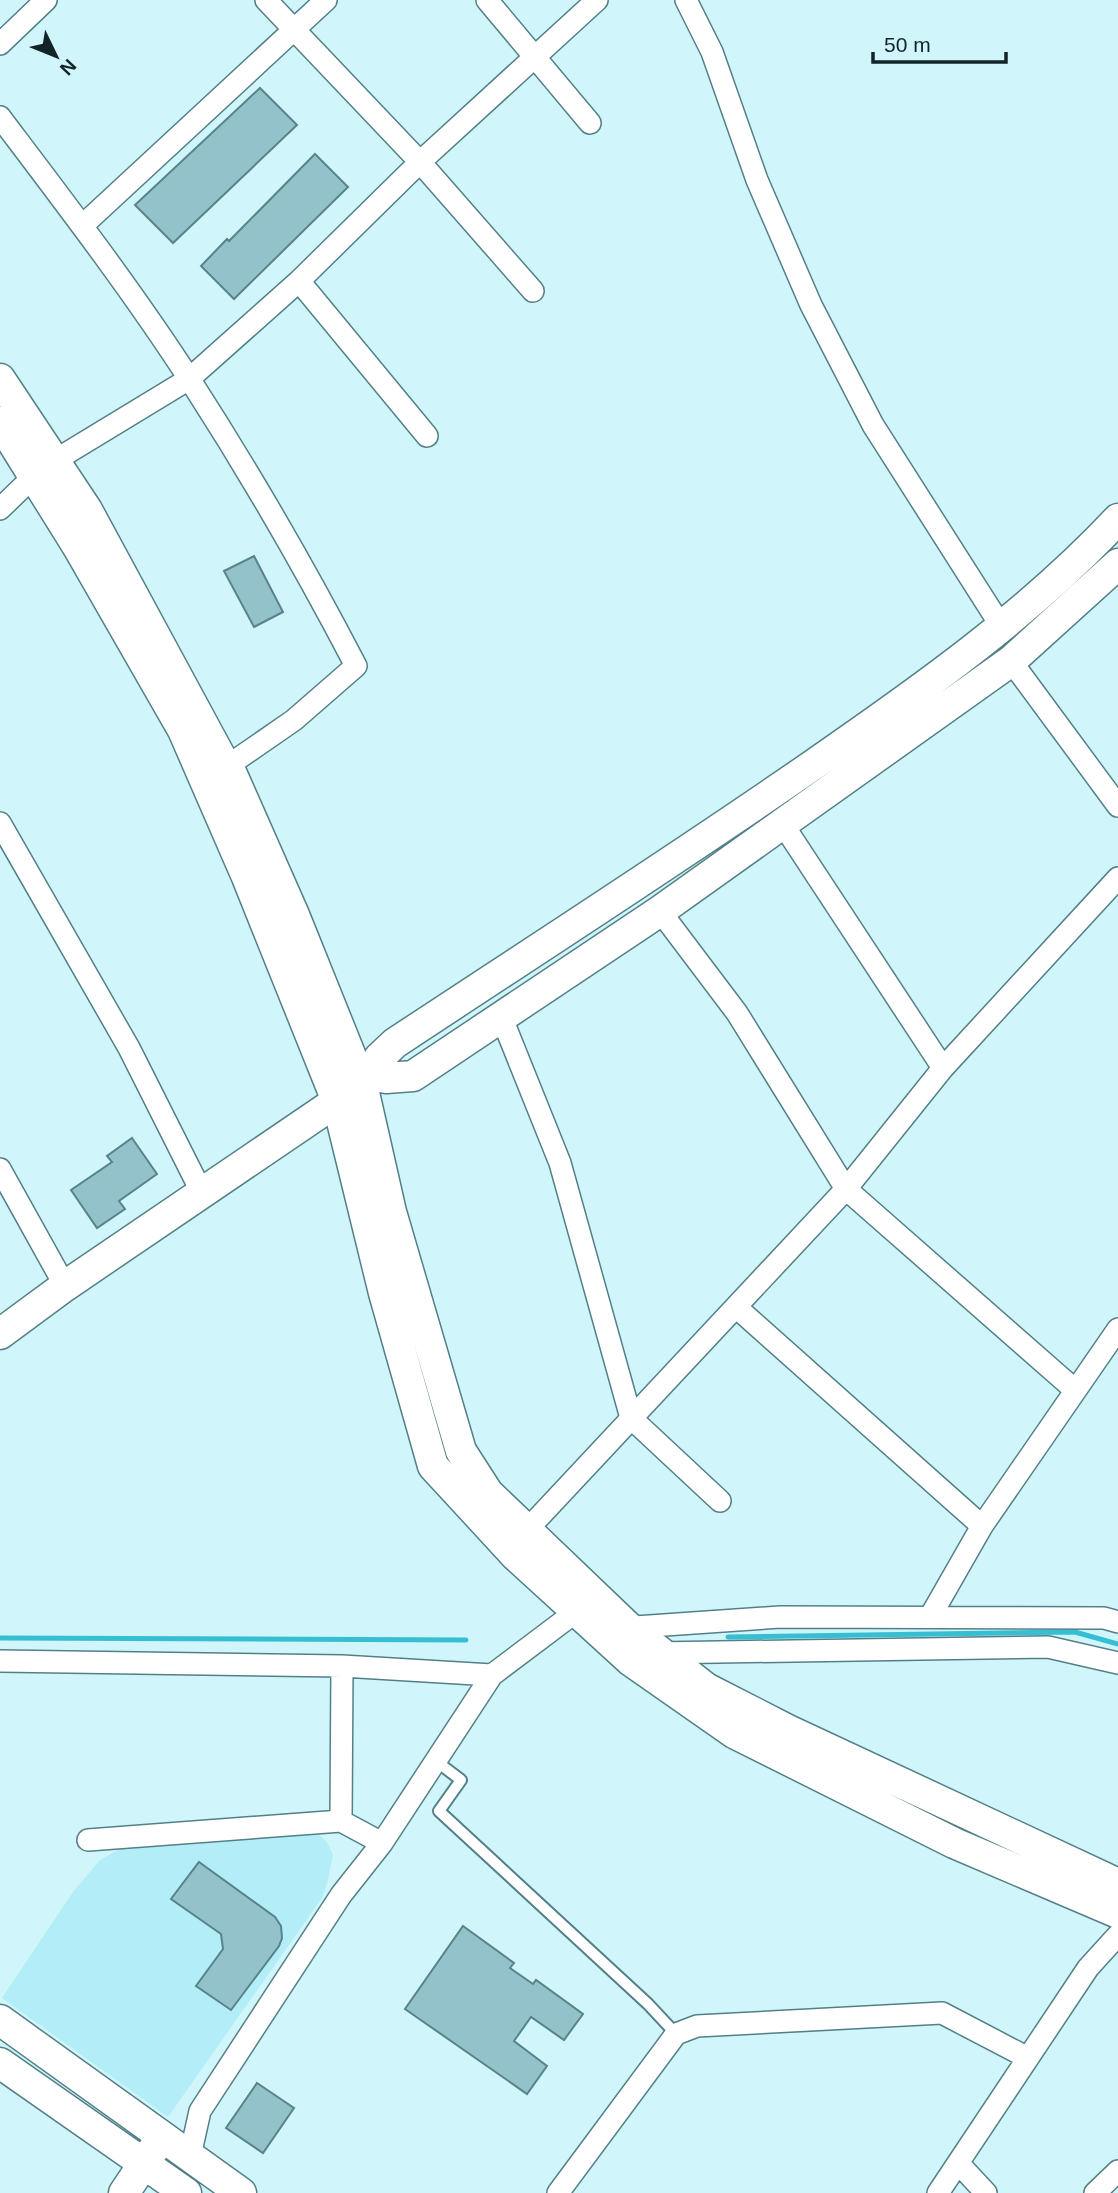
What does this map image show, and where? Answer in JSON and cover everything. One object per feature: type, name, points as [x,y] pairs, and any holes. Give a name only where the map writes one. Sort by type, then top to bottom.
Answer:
[{"type":"street","points":[[0,44],[46,0]]},
{"type":"street","points":[[266,0],[420,162],[533,291]]},
{"type":"street","points":[[82,226],[326,0]]},
{"type":"street","points":[[487,0],[590,123]]},
{"type":"street","points":[[0,509],[44,468],[189,379],[299,281],[420,162],[597,0]]},
{"type":"street","points":[[686,0],[712,52],[757,180],[811,305],[873,425],[1001,626]]},
{"type":"street","points":[[0,117],[82,226],[189,379],[309,576],[356,666],[294,720],[226,767]]},
{"type":"street","points":[[299,281],[427,436]]},
{"type":"street","points":[[0,379],[44,468],[78,547],[183,730],[247,877],[337,1101],[384,1293],[433,1466],[516,1556],[585,1602]]},
{"type":"street","points":[[0,422],[87,510],[230,770],[368,1080],[391,1212],[461,1451],[488,1493],[526,1531],[585,1602],[614,1629],[660,1652],[706,1688],[776,1724],[1118,1884]]},
{"type":"street","points":[[368,1080],[379,1058],[395,1043],[764,799],[896,708],[1029,604],[1118,519]]},
{"type":"street","points":[[0,1334],[65,1286],[368,1080],[413,1076],[660,911],[1010,661],[1118,564]]},
{"type":"street","points":[[1010,661],[1118,806]]},
{"type":"street","points":[[0,822],[129,1048],[202,1193]]},
{"type":"street","points":[[782,823],[943,1068]]},
{"type":"street","points":[[526,1531],[846,1189],[943,1068],[1118,878]]},
{"type":"street","points":[[660,911],[737,1013],[846,1189],[1075,1390]]},
{"type":"street","points":[[500,1016],[560,1163],[631,1418],[720,1500]]},
{"type":"street","points":[[0,1169],[65,1286]]},
{"type":"street","points":[[736,1307],[982,1526]]},
{"type":"street","points":[[930,1617],[982,1526],[1118,1329]]},
{"type":"street","points":[[124,2193],[163,2137],[200,2110],[341,1895],[382,1843],[492,1675],[585,1602]]},
{"type":"street","points":[[614,1629],[780,1617],[1116,1619]]},
{"type":"street","points":[[614,1629],[631,1661],[734,1732],[954,1843],[1118,1913]]},
{"type":"street","points":[[631,1661],[660,1652],[1048,1647],[1118,1663]]},
{"type":"street","points":[[0,1661],[342,1666],[492,1675]]},
{"type":"street","points":[[341,1821],[342,1666]]},
{"type":"street","points":[[88,1840],[341,1821],[382,1843]]},
{"type":"street","points":[[938,2193],[1088,1968],[1118,1934]]},
{"type":"street","points":[[558,2193],[676,2034],[697,2026],[942,2013],[1028,2058]]},
{"type":"street","points":[[0,2020],[241,2193]]},
{"type":"street","points":[[0,2063],[144,2164],[174,2190],[190,2156],[200,2110]]},
{"type":"street","points":[[958,2163],[986,2193]]},
{"type":"street","points":[[1095,2193],[1118,2171]]},
{"type":"lane","points":[[436,1761],[461,1780],[439,1811],[641,1997],[676,2034]]},
{"type":"shaded area","points":[[317,1833],[327,1842],[333,1855],[322,1898],[168,2117],[2,1998],[73,1892],[100,1860],[127,1845]]},
{"type":"building","points":[[260,88],[297,125],[173,243],[135,205]]},
{"type":"building","points":[[315,154],[348,187],[234,299],[201,266]]},
{"type":"building","points":[[254,556],[283,612],[254,627],[224,571]]},
{"type":"building","points":[[132,1138],[157,1174],[119,1201],[125,1209],[97,1228],[71,1190],[112,1162],[107,1156]]},
{"type":"building","points":[[199,1862],[275,1917],[281,1926],[282,1938],[279,1946],[231,2010],[196,1986],[223,1949],[221,1934],[171,1899]]},
{"type":"building","points":[[463,1926],[514,1963],[510,1968],[533,1984],[536,1980],[583,2014],[564,2040],[531,2017],[514,2041],[547,2066],[527,2094],[405,2009]]},
{"type":"building","points":[[257,2083],[294,2108],[263,2153],[226,2128]]},
{"type":"waterway","points":[[728,1637],[1075,1632],[1118,1644]]},
{"type":"waterway","points":[[0,1638],[466,1640]]}]
